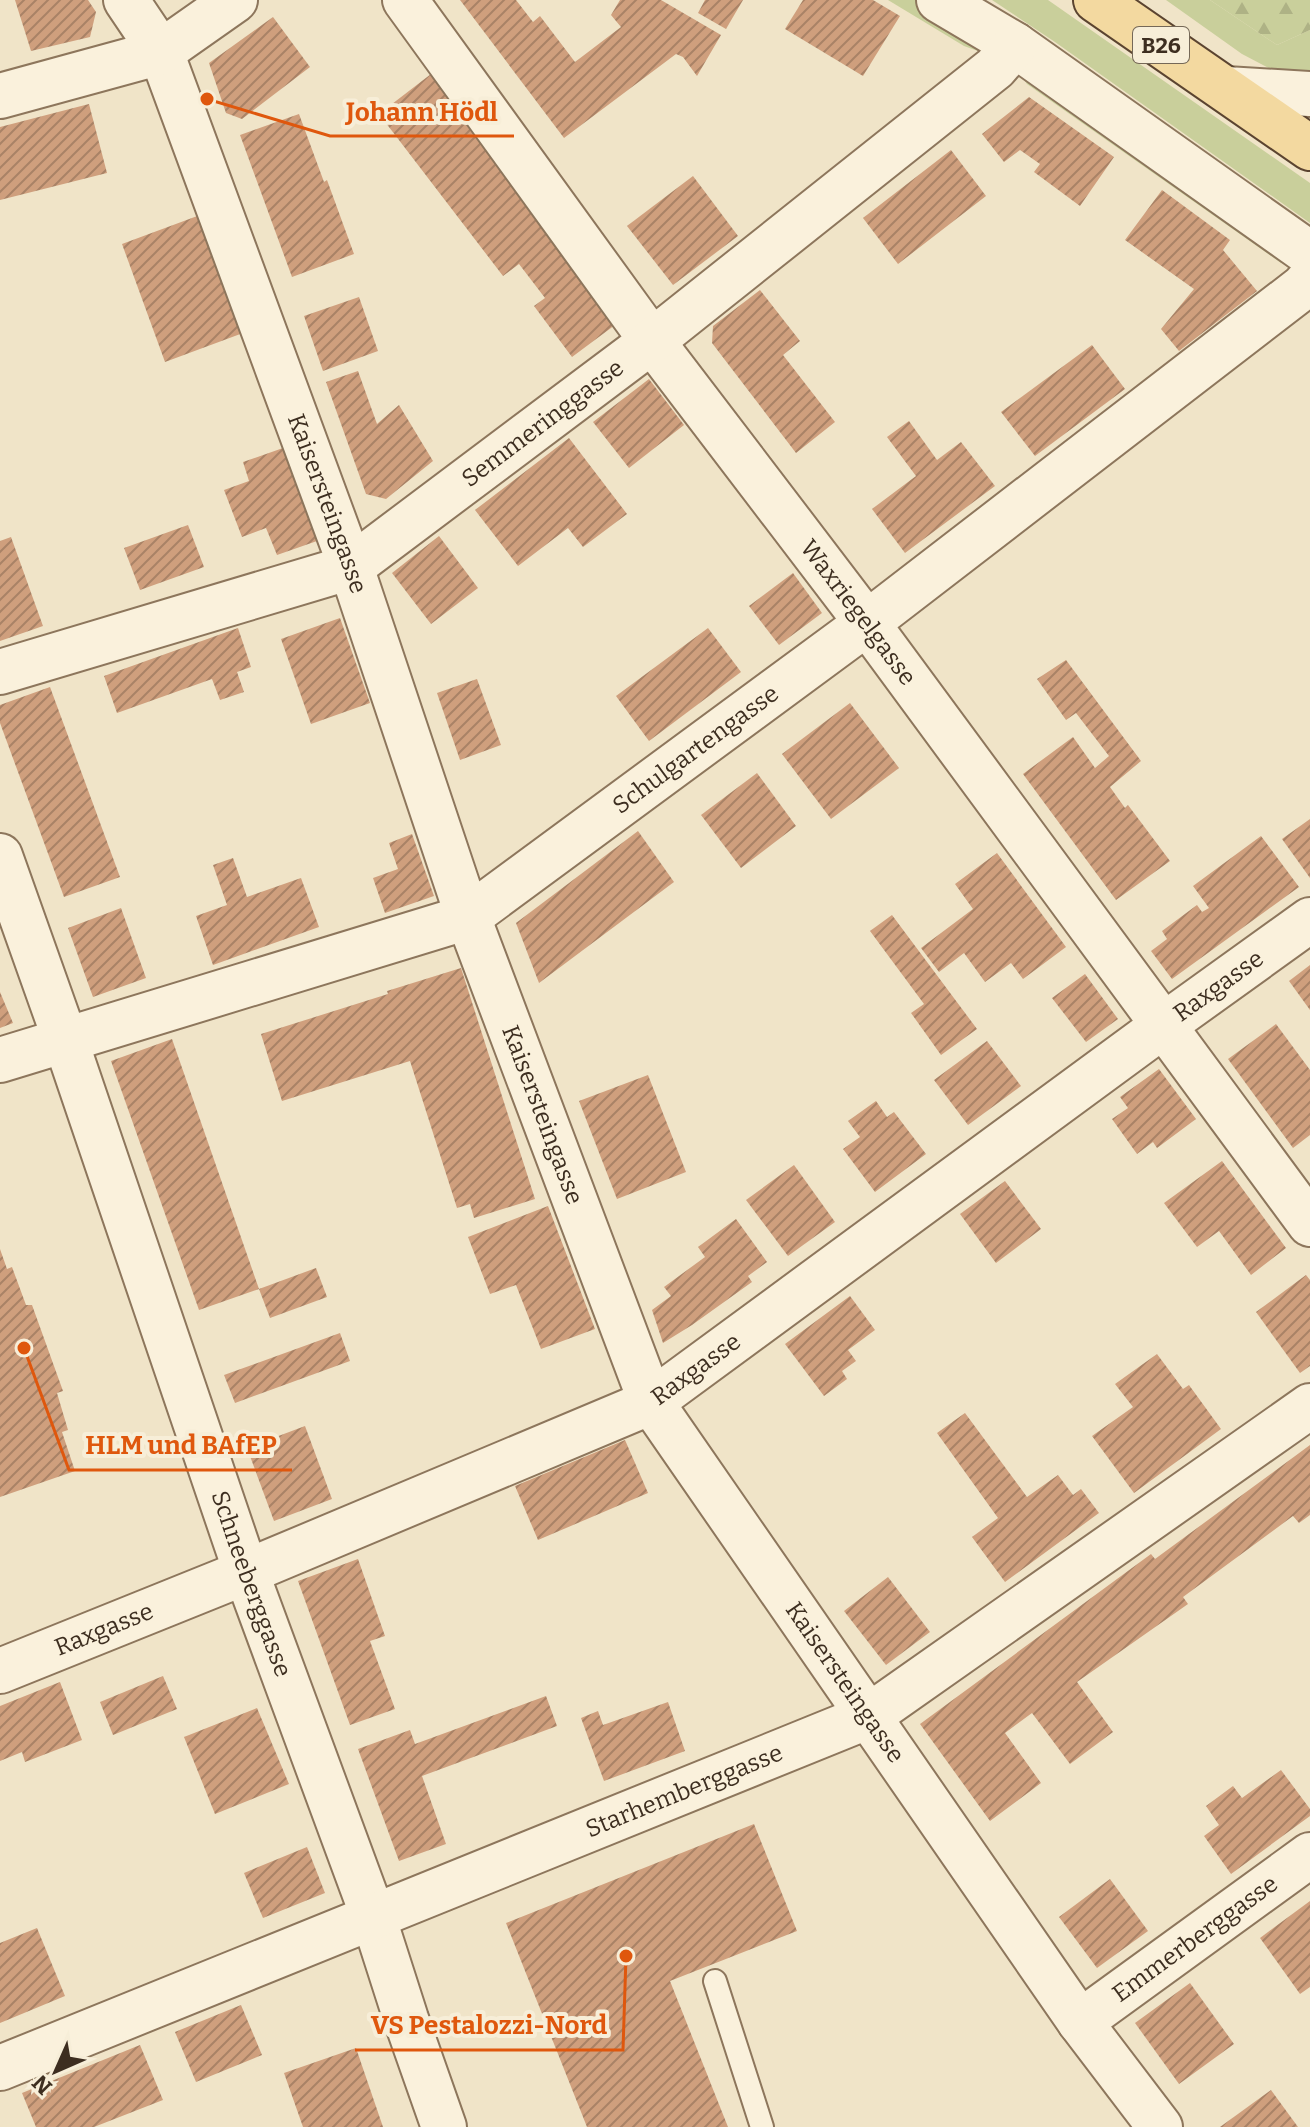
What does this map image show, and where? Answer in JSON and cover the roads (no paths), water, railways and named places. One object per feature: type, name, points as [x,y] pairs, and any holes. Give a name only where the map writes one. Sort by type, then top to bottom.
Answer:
[{"type":"main road","name":"B26","points":[[1096,0],[1310,148]]},
{"type":"street","name":"Kaisersteingasse","points":[[126,0],[161,52],[351,567],[468,917],[651,1402],[1080,2022],[1160,2127]]},
{"type":"street","points":[[0,96],[161,52],[235,0]]},
{"type":"street","name":"Waxriegelgasse","points":[[405,0],[652,341],[867,623],[1310,1224]]},
{"type":"street","points":[[939,0],[1015,45],[1310,254]]},
{"type":"street","name":"Semmeringgasse","points":[[0,672],[351,567],[652,341],[995,68],[1015,45]]},
{"type":"street","points":[[1226,89],[1310,94]]},
{"type":"street","name":"Schulgartengasse","points":[[0,1060],[468,917],[867,623],[1310,279]]},
{"type":"street","name":"Schneeberggasse","points":[[0,856],[246,1572],[373,1916],[444,2127]]},
{"type":"street","name":"Raxgasse","points":[[0,1671],[246,1572],[651,1402],[1310,920]]},
{"type":"street","name":"Starhemberggasse","points":[[0,2068],[869,1716],[1310,1406]]},
{"type":"street","name":"Emmerberggasse","points":[[1080,2022],[1310,1855]]},
{"type":"lane","points":[[715,1981],[762,2127]]},
{"type":"place","name":"Johann Hödl","points":[[207,99]]},
{"type":"place","name":"HLM und BAfEP","points":[[24,1348]]},
{"type":"place","name":"VS Pestalozzi-Nord","points":[[626,1956]]}]
